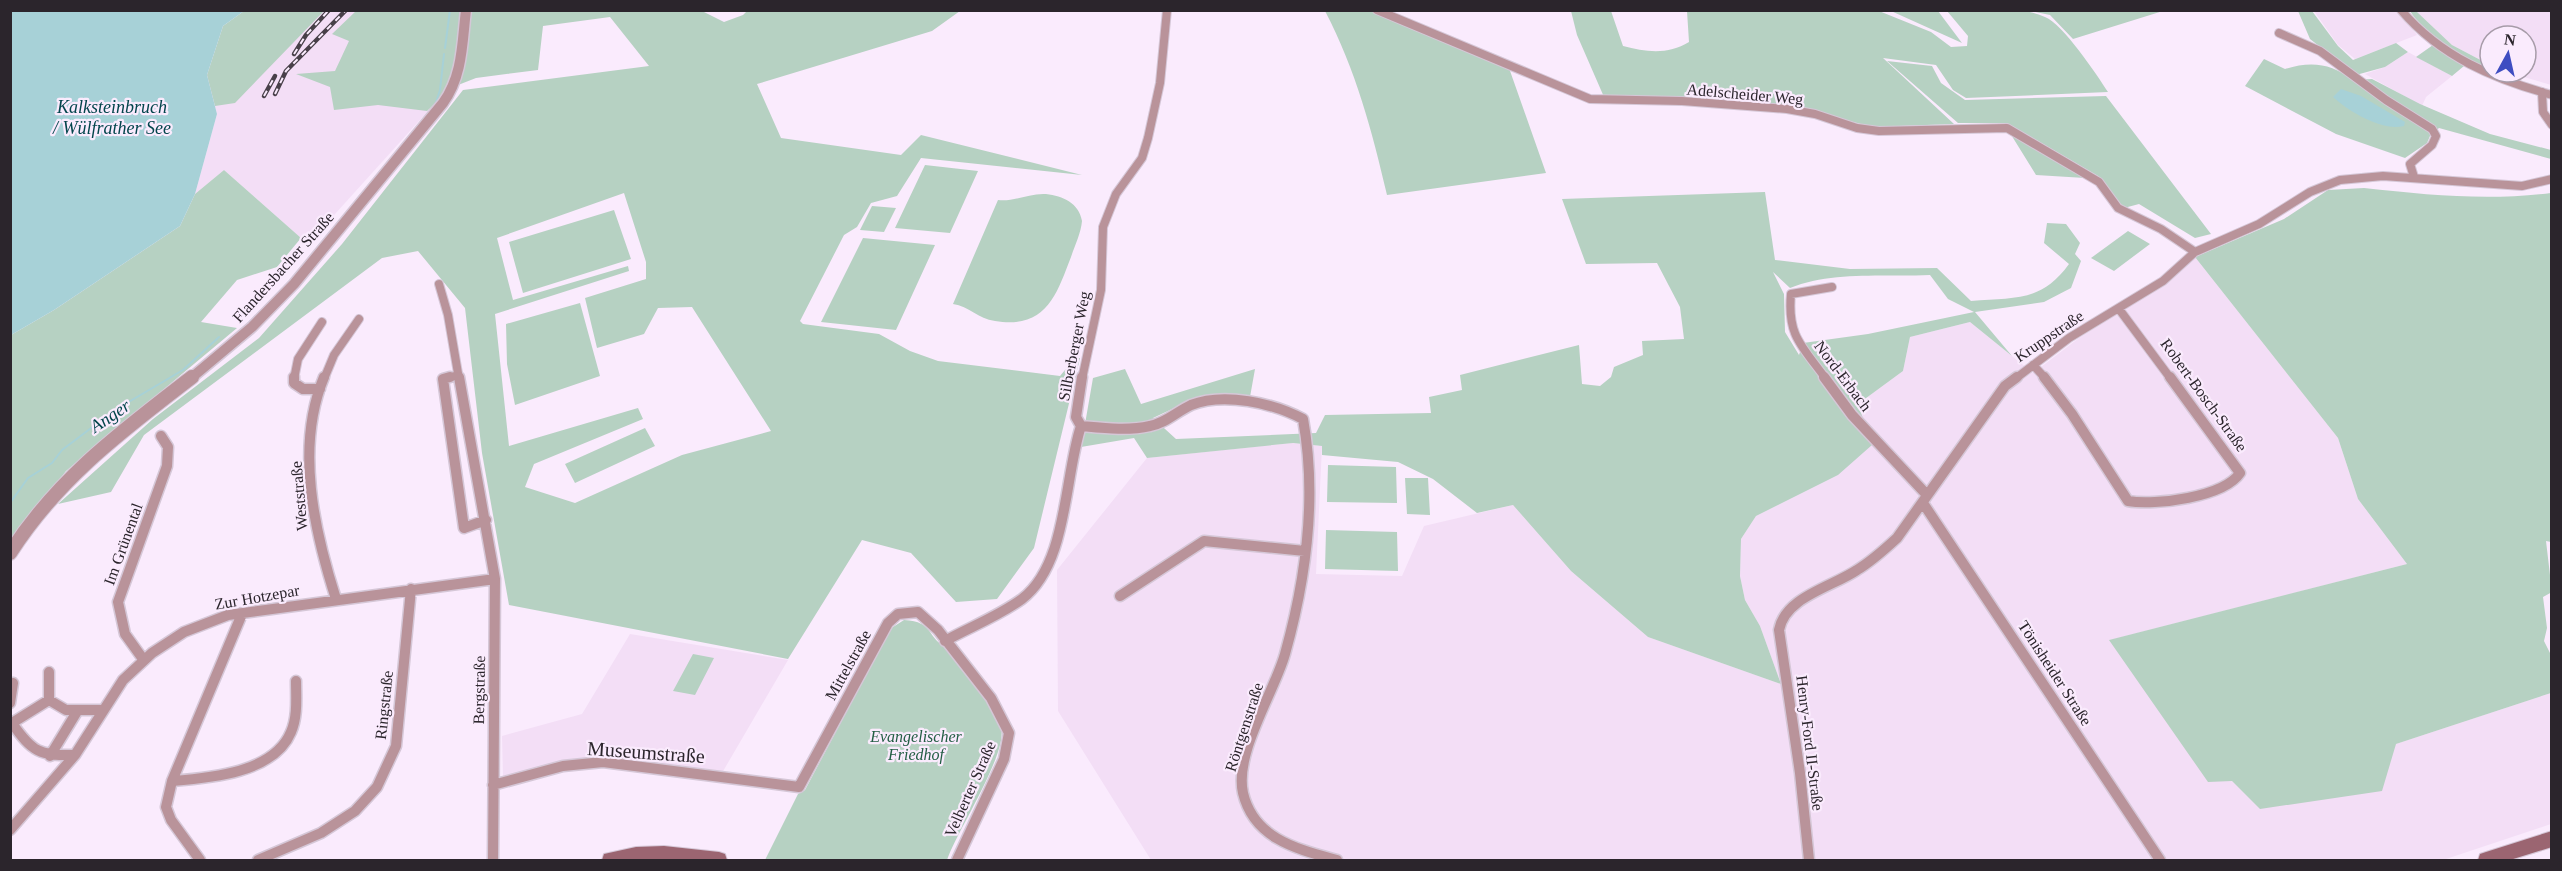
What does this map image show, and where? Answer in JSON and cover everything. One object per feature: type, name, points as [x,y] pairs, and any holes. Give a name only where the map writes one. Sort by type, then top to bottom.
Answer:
[{"type":"main road","points":[[2486,861],[2552,839]]},
{"type":"main road","points":[[610,861],[644,855],[671,855],[719,861]]},
{"type":"street","name":"Flandersbacher Straße","points":[[10,553],[30,524],[75,472],[120,433],[195,376],[253,326],[321,252],[454,87],[459,71],[466,10]]},
{"type":"street","name":"Silberberger Weg","points":[[945,641],[1030,592],[1059,539],[1074,441],[1081,426],[1076,417],[1077,406],[1086,353],[1096,321],[1102,273],[1103,227],[1116,194],[1142,158],[1148,138],[1160,83],[1167,10]]},
{"type":"street","name":"Adelscheider Weg","points":[[1377,10],[1590,99],[1682,101],[1787,109],[1815,114],[1857,128],[1879,131],[2001,126],[2099,182],[2118,208],[2162,229],[2195,252]]},
{"type":"street","points":[[2401,10],[2424,34],[2462,60],[2485,72],[2552,95]]},
{"type":"street","points":[[2279,33],[2320,51],[2386,100],[2432,129],[2436,136],[2434,143],[2410,164],[2414,177]]},
{"type":"street","points":[[2542,92],[2541,106],[2552,125]]},
{"type":"street","name":"Kruppstraße","points":[[1779,630],[1780,618],[1796,603],[1847,577],[1876,558],[1897,538],[2000,392],[2069,338],[2163,281],[2195,252],[2273,217],[2323,185],[2368,176],[2414,177],[2522,186],[2552,179]]},
{"type":"street","name":"Bergstraße","points":[[439,284],[448,315],[495,579],[493,861]]},
{"type":"street","name":"Nord-Erbach","points":[[1832,287],[1791,294],[1789,316],[1793,334],[1852,415],[1925,499]]},
{"type":"street","name":"Robert-Bosch-Straße","points":[[2033,365],[2052,385],[2102,466],[2128,501],[2146,505],[2189,496],[2234,482],[2240,473],[2237,466],[2119,309]]},
{"type":"street","name":"Weststraße","points":[[336,598],[315,530],[309,454],[320,388],[331,361],[359,319]]},
{"type":"street","points":[[320,388],[303,389],[294,383],[292,374],[299,357],[322,322]]},
{"type":"street","points":[[458,375],[443,379],[464,528],[486,520]]},
{"type":"street","name":"Röntgenstraße","points":[[1081,426],[1121,428],[1159,424],[1182,409],[1197,404],[1268,405],[1292,411],[1303,419],[1306,433],[1308,507],[1305,551],[1285,654],[1248,754],[1242,784],[1252,816],[1272,837],[1298,849],[1337,861]]},
{"type":"street","name":"Im Grünental","points":[[143,659],[126,638],[118,602],[167,466],[168,447],[161,436]]},
{"type":"street","name":"Tönisheider Straße","points":[[1925,499],[2160,861]]},
{"type":"street","points":[[1120,596],[1204,541],[1305,551]]},
{"type":"street","name":"Zur Hotzepar","points":[[10,830],[75,755],[123,680],[143,659],[169,640],[195,626],[228,615],[336,598],[495,579]]},
{"type":"street","name":"Ringstraße","points":[[258,861],[321,833],[355,811],[377,787],[396,746],[411,589]]},
{"type":"street","name":"Mittelstraße","points":[[799,787],[888,623],[898,614],[918,612],[936,627],[945,641]]},
{"type":"street","points":[[200,861],[171,820],[166,807],[172,782],[242,614]]},
{"type":"street","name":"Henry-Ford II-Straße","points":[[1779,630],[1800,773],[1809,861]]},
{"type":"street","name":"Velberter Straße","points":[[945,641],[988,695],[1009,733],[1007,749],[976,813],[957,861]]},
{"type":"street","points":[[49,672],[49,700]]},
{"type":"street","points":[[172,782],[228,773],[258,763],[280,748],[291,734],[296,710],[296,681]]},
{"type":"street","points":[[10,703],[13,683]]},
{"type":"street","points":[[49,700],[66,710],[102,711]]},
{"type":"street","points":[[49,700],[11,722],[27,745],[43,756],[75,755]]},
{"type":"street","points":[[50,756],[78,710]]},
{"type":"street","name":"Museumstraße","points":[[493,784],[563,766],[603,762],[799,787]]},
{"type":"shaded area","points":[[244,11],[458,11],[447,90],[326,224],[301,238],[224,170],[195,194],[217,114],[207,75]]},
{"type":"shaded area","points":[[2314,11],[2398,11],[2417,35],[2355,59],[2338,45]]},
{"type":"shaded area","points":[[2416,11],[2551,11],[2551,85],[2538,81],[2538,24],[2478,24],[2478,59],[2452,45]]},
{"type":"shaded area","points":[[2408,52],[2452,76],[2426,97],[2422,106],[2365,74],[2385,67]]},
{"type":"shaded area","points":[[2195,257],[2338,438],[2358,499],[2407,564],[2110,640],[2232,781],[2260,808],[2396,744],[2551,693],[2551,824],[2443,860],[1151,860],[1058,711],[1057,570],[1147,458],[1292,443],[1322,446],[1316,574],[1402,576],[1424,526],[1513,505],[1571,571],[1648,637],[1781,684],[1760,626],[1745,600],[1740,576],[1741,539],[1756,516],[1838,475],[1858,404],[1903,371],[1910,337],[1970,322],[2033,373],[2079,338],[2166,282]]},
{"type":"shaded area","points":[[630,634],[788,660],[722,773],[620,760],[579,760],[503,776],[502,736],[582,714]]},
{"type":"green space","points":[[2009,9],[2045,17],[2061,29],[2108,92],[1966,98],[1953,90],[1936,65],[1883,58],[1954,124],[1872,127],[1804,109],[1604,97],[1577,35],[1571,11],[1611,11],[1623,46],[1640,50],[1665,51],[1689,42],[1687,11],[1879,11],[1931,32],[1951,47],[1967,46],[1968,36],[1947,11]]},
{"type":"green space","points":[[700,10],[724,22],[743,15],[748,10],[960,11],[932,31],[757,84],[781,138],[901,155],[921,135],[1082,175],[921,158],[897,196],[871,203],[857,227],[844,235],[800,321],[803,324],[879,334],[910,351],[938,361],[1060,376],[1075,358],[1080,358],[1034,548],[997,599],[956,602],[911,553],[862,540],[788,659],[509,605],[482,453],[465,308],[418,251],[382,258],[144,435],[111,492],[58,504],[153,419],[259,338],[342,244],[463,90],[649,66],[610,17],[543,26],[538,70],[476,78],[453,87],[427,111],[378,105],[334,110],[330,87],[296,74],[335,71],[349,41],[332,34],[356,11]],"holes":[[[624,193],[646,262],[646,279],[585,298],[597,348],[644,334],[658,308],[692,307],[771,431],[682,455],[575,503],[525,487],[534,464],[643,419],[638,408],[509,446],[495,314],[629,271],[628,266],[513,300],[497,238]]]},
{"type":"green space","points":[[244,11],[324,11],[235,103],[215,106],[207,75],[223,26]]},
{"type":"green space","points":[[1325,11],[1375,11],[1509,68],[1546,173],[1387,195],[1362,101],[1346,56]]},
{"type":"green space","points":[[1891,11],[1938,11],[1962,43]]},
{"type":"green space","points":[[2031,11],[2163,11],[2073,39],[2050,15]]},
{"type":"green space","points":[[2298,11],[2312,11],[2338,46],[2353,60],[2396,43],[2408,52],[2385,67],[2356,75],[2310,39]]},
{"type":"green space","points":[[2410,11],[2416,11],[2452,45],[2478,59],[2478,63],[2446,45],[2416,20]]},
{"type":"green space","points":[[2433,45],[2464,66],[2452,76],[2416,57]]},
{"type":"green space","points":[[2264,59],[2285,69],[2312,64],[2337,70],[2352,80],[2372,79],[2420,104],[2490,134],[2551,150],[2551,159],[2439,128],[2430,136],[2427,143],[2405,158],[2336,134],[2245,86]]},
{"type":"green space","points":[[1887,61],[1932,66],[1941,83],[1965,100],[2106,96],[2211,234],[2195,238],[2139,204],[2124,208],[2098,176],[2007,123],[1958,123]]},
{"type":"green space","points":[[2010,133],[2085,178],[2036,175]]},
{"type":"green space","points":[[925,165],[978,171],[950,233],[895,228]]},
{"type":"green space","points":[[224,170],[301,238],[277,267],[237,280],[201,322],[237,328],[66,471],[11,542],[11,335],[54,310],[180,226],[195,194]]},
{"type":"green space","points":[[2364,188],[2480,197],[2551,193],[2551,542],[2546,541],[2552,592],[2543,597],[2547,628],[2544,641],[2551,655],[2551,693],[2396,744],[2382,791],[2260,809],[2232,781],[2208,782],[2109,640],[2407,564],[2358,499],[2338,438],[2195,257],[2284,219],[2328,190]]},
{"type":"green space","points":[[1765,192],[1775,260],[1850,269],[1937,268],[1971,301],[2026,296],[2048,286],[2059,277],[2069,264],[2044,243],[2047,223],[2066,224],[2080,243],[2075,254],[2081,261],[2071,288],[2044,302],[1975,312],[2012,356],[1970,322],[1910,337],[1903,371],[1858,404],[1872,445],[1838,475],[1756,516],[1741,539],[1740,576],[1745,600],[1760,626],[1781,684],[1648,637],[1571,571],[1513,505],[1477,513],[1433,479],[1398,462],[1322,455],[1322,446],[1293,443],[1147,458],[1134,438],[1081,447],[1093,378],[1125,369],[1141,404],[1255,369],[1250,397],[1187,402],[1153,418],[1176,439],[1316,433],[1325,415],[1431,413],[1429,397],[1462,390],[1460,375],[1579,345],[1582,384],[1600,386],[1611,377],[1614,367],[1643,355],[1642,341],[1684,339],[1680,307],[1657,263],[1586,264],[1562,199]],"holes":[[[1773,272],[1790,288],[1823,279],[1841,277],[1930,275],[1948,299],[1974,312],[1868,334],[1803,343],[1799,355],[1785,332],[1784,294]]]},
{"type":"green space","points":[[1046,194],[1074,205],[1082,221],[1066,271],[1046,307],[1038,315],[1012,322],[989,320],[953,304],[998,200]]},
{"type":"green space","points":[[872,206],[896,208],[884,232],[860,230]]},
{"type":"green space","points":[[614,210],[631,259],[523,293],[509,242]]},
{"type":"green space","points":[[2128,231],[2150,244],[2114,271],[2091,258]]},
{"type":"green space","points":[[863,238],[935,245],[896,330],[821,322]]},
{"type":"green space","points":[[580,303],[600,376],[515,405],[507,364],[506,324]]},
{"type":"green space","points":[[645,428],[655,446],[575,483],[565,464]]},
{"type":"green space","points":[[1328,465],[1396,467],[1397,503],[1327,502]]},
{"type":"green space","points":[[1405,478],[1428,478],[1430,515],[1407,514]]},
{"type":"green space","points":[[1326,530],[1397,532],[1398,571],[1325,569]]},
{"type":"green space","name":"Evangelischer Friedhof","points":[[904,620],[914,621],[926,627],[936,640],[947,647],[985,699],[1001,728],[1001,740],[990,773],[947,860],[765,860],[798,794],[805,790],[886,637],[893,627]]},
{"type":"green space","points":[[693,654],[714,658],[695,695],[673,691]]},
{"type":"water","name":"Kalksteinbruch / Wülfrather See","points":[[11,10],[244,11],[223,26],[207,75],[217,114],[195,194],[180,226],[54,310],[11,335]]},
{"type":"water","points":[[2341,89],[2361,96],[2405,122],[2404,126],[2386,126],[2357,114],[2333,97]]},
{"type":"waterway","name":"Anger","points":[[445,48],[450,10]]},
{"type":"waterway","name":"Anger","points":[[435,105],[440,90],[444,54]]},
{"type":"waterway","name":"Anger","points":[[10,503],[28,478],[52,463],[62,450],[115,410],[183,370],[219,337]]},
{"type":"railway","points":[[294,54],[306,35],[329,10]]},
{"type":"railway","points":[[275,94],[286,71],[346,10]]},
{"type":"railway","points":[[264,96],[275,76]]}]
